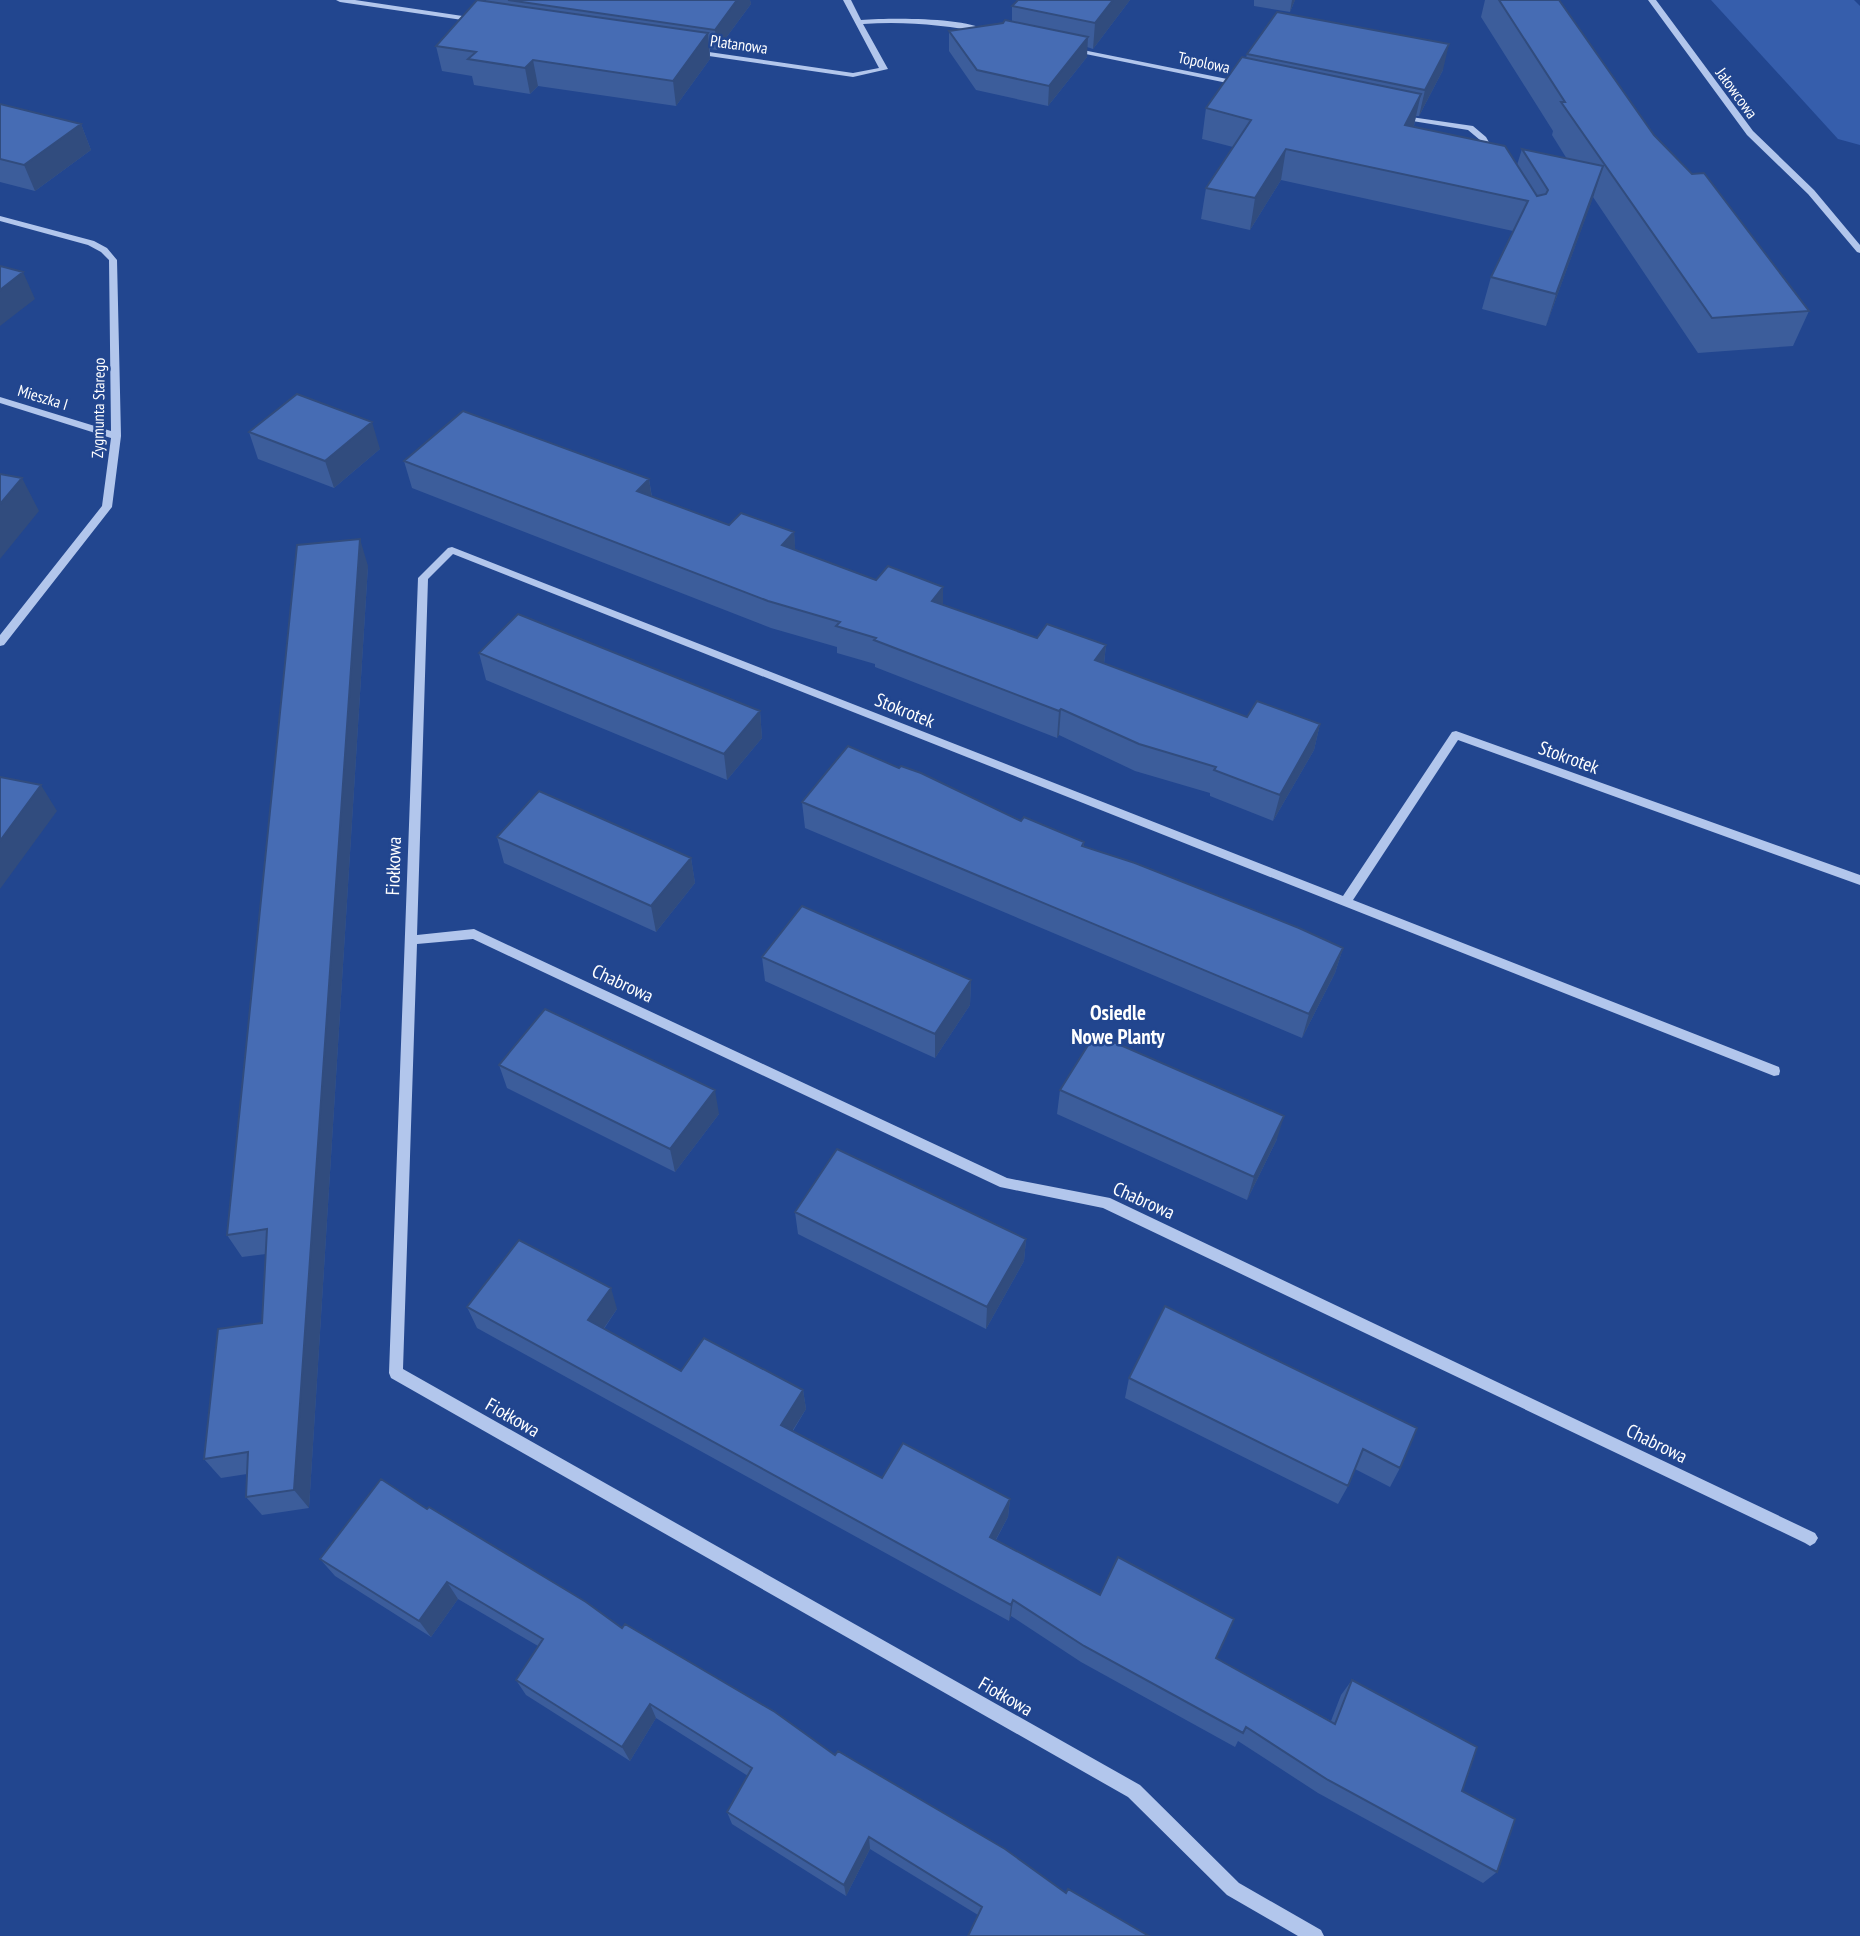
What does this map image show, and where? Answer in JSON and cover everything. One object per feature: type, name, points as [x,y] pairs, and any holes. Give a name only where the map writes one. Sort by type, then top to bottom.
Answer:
[{"type":"street","points":[[340,0],[489,22]]},
{"type":"street","points":[[847,0],[860,22],[892,19],[942,22],[996,33]]},
{"type":"street","name":"Jałowcowa","points":[[1652,0],[1750,134],[1811,192],[1860,250]]},
{"type":"street","name":"Platanowa","points":[[691,51],[853,75],[884,69],[860,22]]},
{"type":"street","name":"Topolowa","points":[[1065,47],[1256,87]]},
{"type":"street","points":[[1393,115],[1470,128],[1483,139],[1497,163]]},
{"type":"street","name":"Zygmunta Starego","points":[[0,218],[91,243],[104,250],[113,260],[116,436],[107,508],[0,642]]},
{"type":"street","name":"Mieszka I","points":[[0,400],[116,436]]},
{"type":"street","name":"Stokrotek","points":[[452,550],[1774,1071]]},
{"type":"street","name":"Fiołkowa","points":[[452,550],[423,578],[396,1373],[1135,1791],[1233,1889],[1315,1936]]},
{"type":"street","name":"Stokrotek","points":[[1345,902],[1456,735],[1860,880]]},
{"type":"street","name":"Chabrowa","points":[[410,940],[474,934],[1005,1183],[1105,1202],[1810,1538]]},
{"type":"shaded area","points":[[1711,0],[1854,0],[1860,6],[1860,145],[1838,139]]},
{"type":"building","points":[[477,0],[708,33],[673,81],[533,60],[525,68],[468,59],[476,52],[436,46]]},
{"type":"building","points":[[508,0],[737,0],[715,30]]},
{"type":"building","points":[[1018,0],[1113,0],[1095,23],[1012,6]]},
{"type":"building","points":[[1499,0],[1559,0],[1654,135],[1692,174],[1704,173],[1809,311],[1712,318],[1561,102],[1565,102]]},
{"type":"building","points":[[1277,12],[1449,44],[1425,90],[1247,54]]},
{"type":"building","points":[[1005,20],[1088,37],[1049,86],[977,70],[949,31],[1003,23]]},
{"type":"building","points":[[1242,57],[1421,94],[1405,125],[1505,146],[1537,196],[1546,194],[1548,190],[1522,149],[1603,166],[1556,294],[1491,277],[1528,201],[1286,149],[1255,198],[1206,188],[1251,120],[1206,108]]},
{"type":"building","points":[[0,104],[81,124],[24,165],[0,159]]},
{"type":"building","points":[[0,266],[23,272],[0,290]]},
{"type":"building","points":[[297,394],[372,422],[325,461],[249,432]]},
{"type":"building","points":[[463,411],[649,479],[637,491],[729,525],[741,513],[794,532],[782,545],[876,580],[888,566],[943,587],[932,601],[1037,638],[1047,624],[1106,645],[1095,660],[1247,717],[1257,701],[1320,724],[1280,795],[1214,770],[1216,767],[1139,744],[1061,709],[1059,711],[874,640],[876,638],[836,626],[840,622],[768,601],[404,461]]},
{"type":"building","points":[[0,474],[22,478],[0,504]]},
{"type":"building","points":[[360,539],[294,1490],[246,1497],[248,1452],[204,1459],[218,1329],[262,1323],[267,1229],[227,1235],[297,545]]},
{"type":"building","points":[[518,614],[760,711],[724,754],[479,653]]},
{"type":"building","points":[[848,746],[899,768],[901,766],[921,773],[1021,821],[1024,817],[1084,842],[1082,846],[1135,863],[1343,948],[1309,1014],[802,802]]},
{"type":"building","points":[[0,777],[41,785],[0,841]]},
{"type":"building","points":[[539,791],[691,858],[651,906],[497,837]]},
{"type":"building","points":[[802,906],[971,980],[935,1034],[762,957]]},
{"type":"building","points":[[545,1009],[715,1090],[670,1149],[499,1065]]},
{"type":"building","points":[[1095,1034],[1284,1116],[1254,1177],[1060,1090]]},
{"type":"building","points":[[837,1149],[1026,1239],[987,1307],[795,1212]]},
{"type":"building","points":[[519,1240],[611,1288],[588,1320],[681,1371],[704,1338],[803,1390],[781,1425],[882,1478],[903,1443],[1010,1499],[990,1537],[1100,1595],[1118,1557],[1234,1619],[1216,1658],[1335,1724],[1352,1680],[1477,1747],[1462,1791],[1515,1819],[1497,1872],[1328,1780],[1246,1727],[1243,1733],[1084,1646],[1013,1600],[1011,1605],[467,1307]]},
{"type":"building","points":[[1165,1306],[1417,1428],[1400,1468],[1363,1449],[1348,1486],[1129,1378]]},
{"type":"building","points":[[381,1479],[586,1602],[622,1628],[625,1624],[775,1712],[835,1755],[838,1751],[1005,1849],[1066,1893],[1068,1889],[1149,1936],[968,1936],[982,1907],[869,1837],[844,1885],[727,1812],[752,1768],[650,1704],[622,1747],[516,1680],[543,1639],[447,1582],[419,1621],[320,1559]]},
{"type":"district","name":"Osiedle Nowe Planty","points":[[1118,1024]]}]
